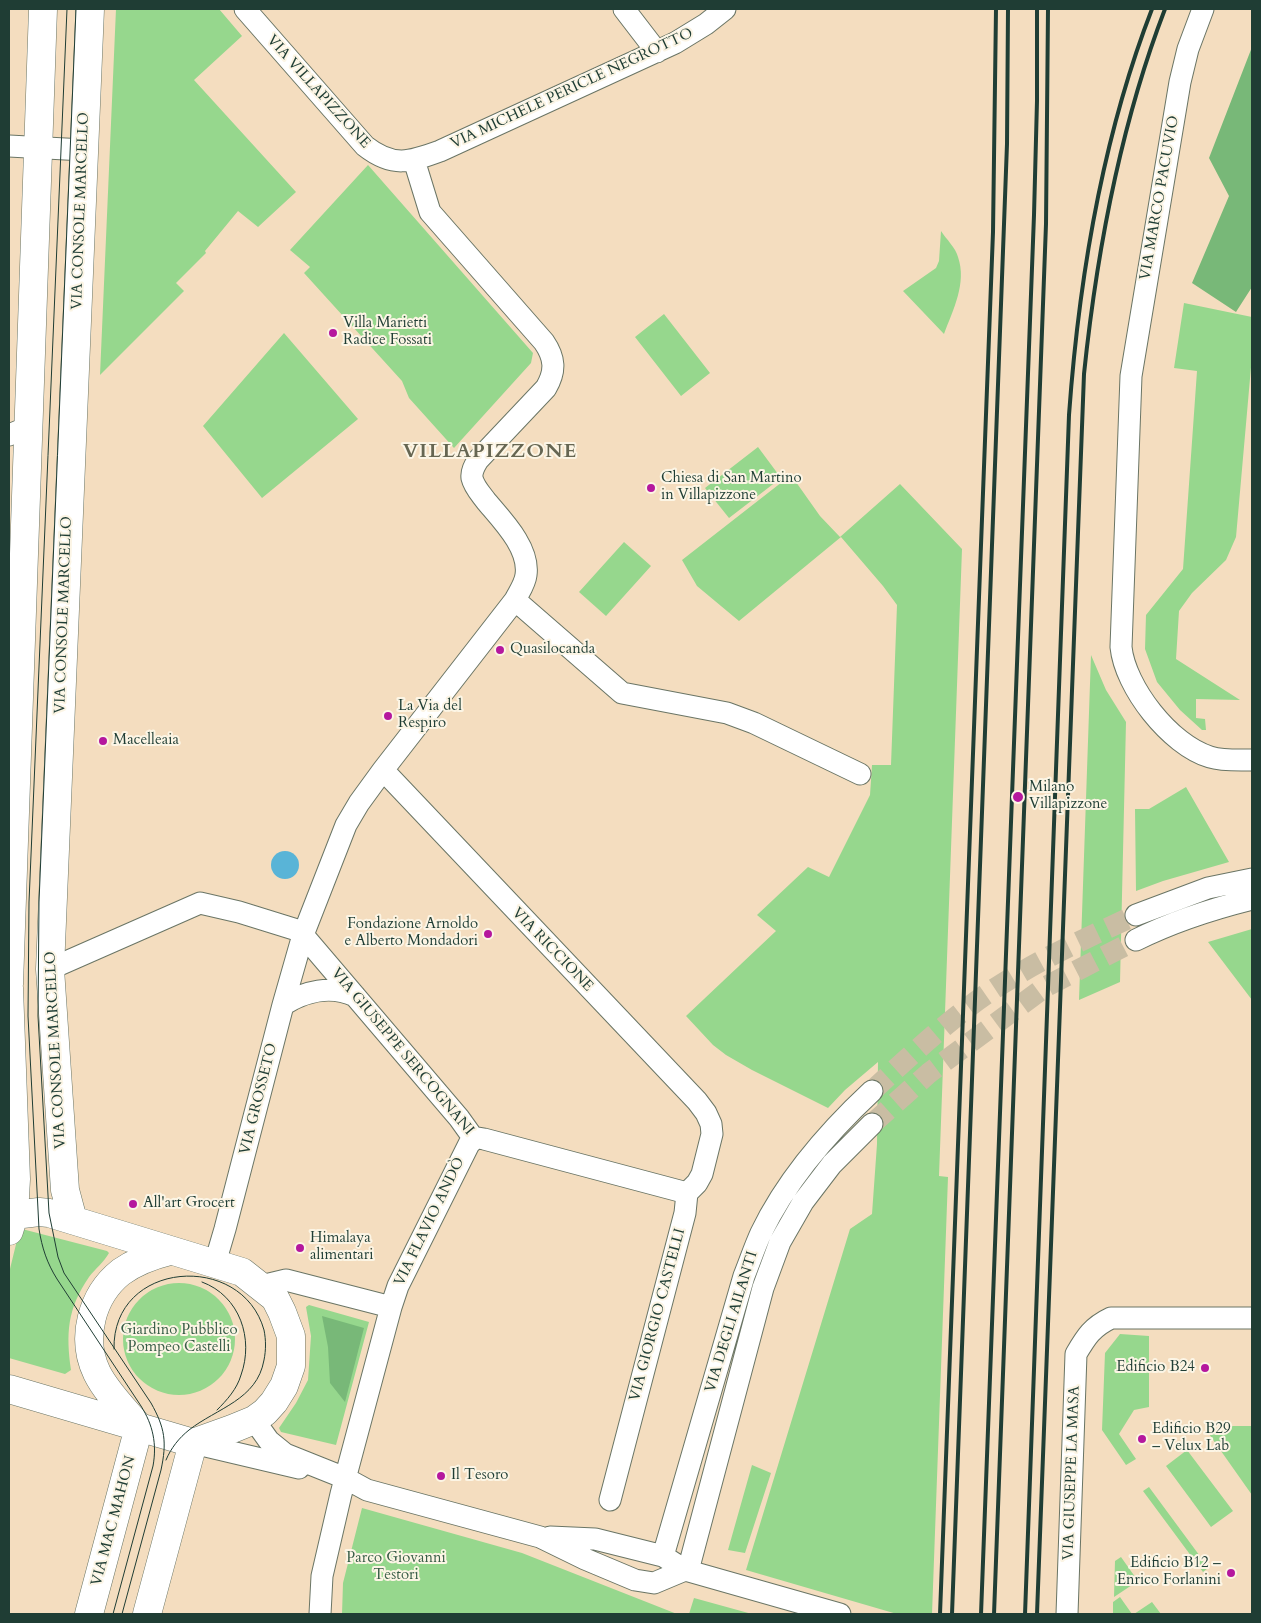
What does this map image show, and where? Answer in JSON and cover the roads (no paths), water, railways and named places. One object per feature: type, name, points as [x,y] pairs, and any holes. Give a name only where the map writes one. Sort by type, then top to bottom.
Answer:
[{"type":"main road","points":[[9,984],[23,580],[18,431],[38,147],[43,9]]},
{"type":"main road","name":"VIA CONSOLE MARCELLO","points":[[73,1220],[64,1190],[50,969],[91,15]]},
{"type":"main road","points":[[9,988],[16,1179],[11,1224],[39,1212],[48,1212],[242,1272],[275,1298],[291,1336],[292,1356],[288,1376],[279,1394],[269,1407],[254,1420],[193,1442],[9,1389]]},
{"type":"main road","points":[[139,1427],[104,1385],[96,1371],[89,1344],[90,1329],[97,1303],[115,1278],[131,1266],[170,1250]]},
{"type":"main road","name":"VIA MAC MAHON","points":[[88,1614],[139,1427]]},
{"type":"main road","points":[[146,1614],[193,1442]]},
{"type":"street","name":"VIA VILLAPIZZONE","points":[[245,9],[365,146],[388,160],[414,160]]},
{"type":"street","points":[[624,9],[657,52]]},
{"type":"street","name":"VIA MICHELE PERICLE NEGROTTO","points":[[414,160],[440,151],[657,52],[706,24],[725,9]]},
{"type":"street","name":"VIA MARCO PACUVIO","points":[[1203,9],[1188,49],[1180,82],[1133,363],[1130,391],[1121,635],[1122,657],[1136,690],[1172,733],[1184,743],[1210,757],[1228,760],[1252,760]]},
{"type":"street","points":[[9,146],[84,150]]},
{"type":"street","name":"VIA GROSSETO","points":[[215,1263],[303,935],[346,825],[382,770],[515,600],[526,575],[524,556],[515,539],[474,485],[472,471],[478,460],[546,388],[551,380],[554,368],[553,360],[544,342],[430,212],[414,160]]},
{"type":"street","points":[[9,550],[23,580]]},
{"type":"street","points":[[515,600],[622,693],[727,713],[754,723],[860,774]]},
{"type":"street","name":"VIA RICCIONE","points":[[382,770],[697,1101],[706,1113],[711,1124],[712,1134]]},
{"type":"street","points":[[1136,915],[1208,888],[1252,879]]},
{"type":"street","points":[[1136,940],[1167,925],[1200,913],[1252,900]]},
{"type":"street","points":[[50,969],[200,902],[282,924],[297,930],[303,935]]},
{"type":"street","name":"VIA GIUSEPPE SERCOGNANI","points":[[303,935],[459,1118],[474,1139],[484,1139],[687,1193]]},
{"type":"street","points":[[283,1005],[294,998],[316,990],[346,992],[355,996]]},
{"type":"street","name":"VIA DEGLI AILANTI","points":[[663,1556],[744,1276],[761,1233],[790,1184],[839,1122],[872,1091]]},
{"type":"street","name":"VIA DEGLI AILANTI","points":[[686,1570],[692,1554],[763,1288],[780,1242],[803,1202],[832,1164],[872,1124]]},
{"type":"street","name":"VIA GIORGIO CASTELLI","points":[[610,1500],[684,1213],[687,1193],[697,1183],[702,1174],[712,1134]]},
{"type":"street","name":"VIA FLAVIO ANDÒ","points":[[320,1614],[322,1576],[345,1478],[391,1307],[402,1278],[469,1144],[474,1139]]},
{"type":"street","points":[[261,1286],[286,1280],[391,1307]]},
{"type":"street","name":"VIA GIUSEPPE LA MASA","points":[[1067,1614],[1076,1354],[1087,1336],[1099,1324],[1111,1318],[1252,1318]]},
{"type":"street","points":[[254,1420],[270,1441],[285,1454],[345,1478],[367,1490],[540,1537],[635,1580],[654,1583],[686,1570]]},
{"type":"street","points":[[193,1442],[278,1464],[345,1478]]},
{"type":"street","points":[[540,1537],[595,1539],[663,1556],[686,1570],[840,1614]]},
{"type":"water","points":[[285,851],[295,855],[299,865],[295,875],[285,879],[275,875],[271,865],[275,855]]},
{"type":"tunnel","points":[[872,1091],[944,1026],[991,991],[1043,960],[1136,915]]},
{"type":"tunnel","points":[[872,1124],[929,1073],[1045,987],[1136,940]]},
{"type":"tram line","points":[[67,9],[29,902],[28,1016],[39,1229],[43,1249],[57,1279],[141,1406],[151,1428],[154,1442],[153,1466],[113,1614]]},
{"type":"tram line","points":[[76,9],[39,902],[38,1016],[49,1213],[58,1257],[64,1273],[151,1403],[159,1420],[163,1435],[164,1451],[161,1470],[122,1614]]},
{"type":"tram line","points":[[114,1349],[119,1319],[134,1297],[155,1283],[180,1276],[206,1278],[231,1287],[251,1304],[264,1330],[266,1345],[264,1360],[260,1374],[253,1385],[234,1402],[185,1433],[173,1447],[166,1460]]},
{"type":"tram line","points":[[202,1282],[226,1297],[234,1308],[241,1320],[246,1347],[245,1361],[237,1385],[217,1410]]},
{"type":"railway","points":[[940,1614],[993,232],[996,9]]},
{"type":"railway","points":[[952,1614],[1007,144],[1008,9]]},
{"type":"railway","points":[[981,1614],[1034,215],[1037,9]]},
{"type":"railway","points":[[994,1614],[1046,224],[1048,9]]},
{"type":"railway","points":[[1025,1614],[1069,415],[1073,363],[1086,260],[1106,158],[1134,58],[1152,9]]},
{"type":"railway","points":[[1037,1614],[1084,374],[1089,327],[1112,188],[1135,98],[1165,9]]},
{"type":"place","name":"Villa Marietti Radice Fossati","points":[[333,333]]},
{"type":"place","name":"Chiesa di San Martino in Villapizzone","points":[[651,488]]},
{"type":"place","name":"Quasilocanda","points":[[500,650]]},
{"type":"place","name":"La Via del Respiro","points":[[388,716]]},
{"type":"place","name":"Macelleaia","points":[[103,741]]},
{"type":"place","name":"Milano Villapizzone","points":[[1018,797]]},
{"type":"place","name":"Fondazione Arnoldo e Alberto Mondadori","points":[[488,934]]},
{"type":"place","name":"All'art Grocert","points":[[133,1204]]},
{"type":"place","name":"Himalaya alimentari","points":[[300,1248]]},
{"type":"place","name":"Edificio B24","points":[[1205,1368]]},
{"type":"place","name":"Edificio B29 – Velux Lab","points":[[1142,1439]]},
{"type":"place","name":"Il Tesoro","points":[[441,1476]]},
{"type":"place","name":"Edificio B12 – Enrico Forlanini","points":[[1231,1573]]},
{"type":"district","name":"VILLAPIZZONE","points":[[490,452]]},
{"type":"park label","name":"Giardino Pubblico Pompeo Castelli","points":[[179,1340]]},
{"type":"park label","name":"Parco Giovanni Testori","points":[[396,1568]]}]
